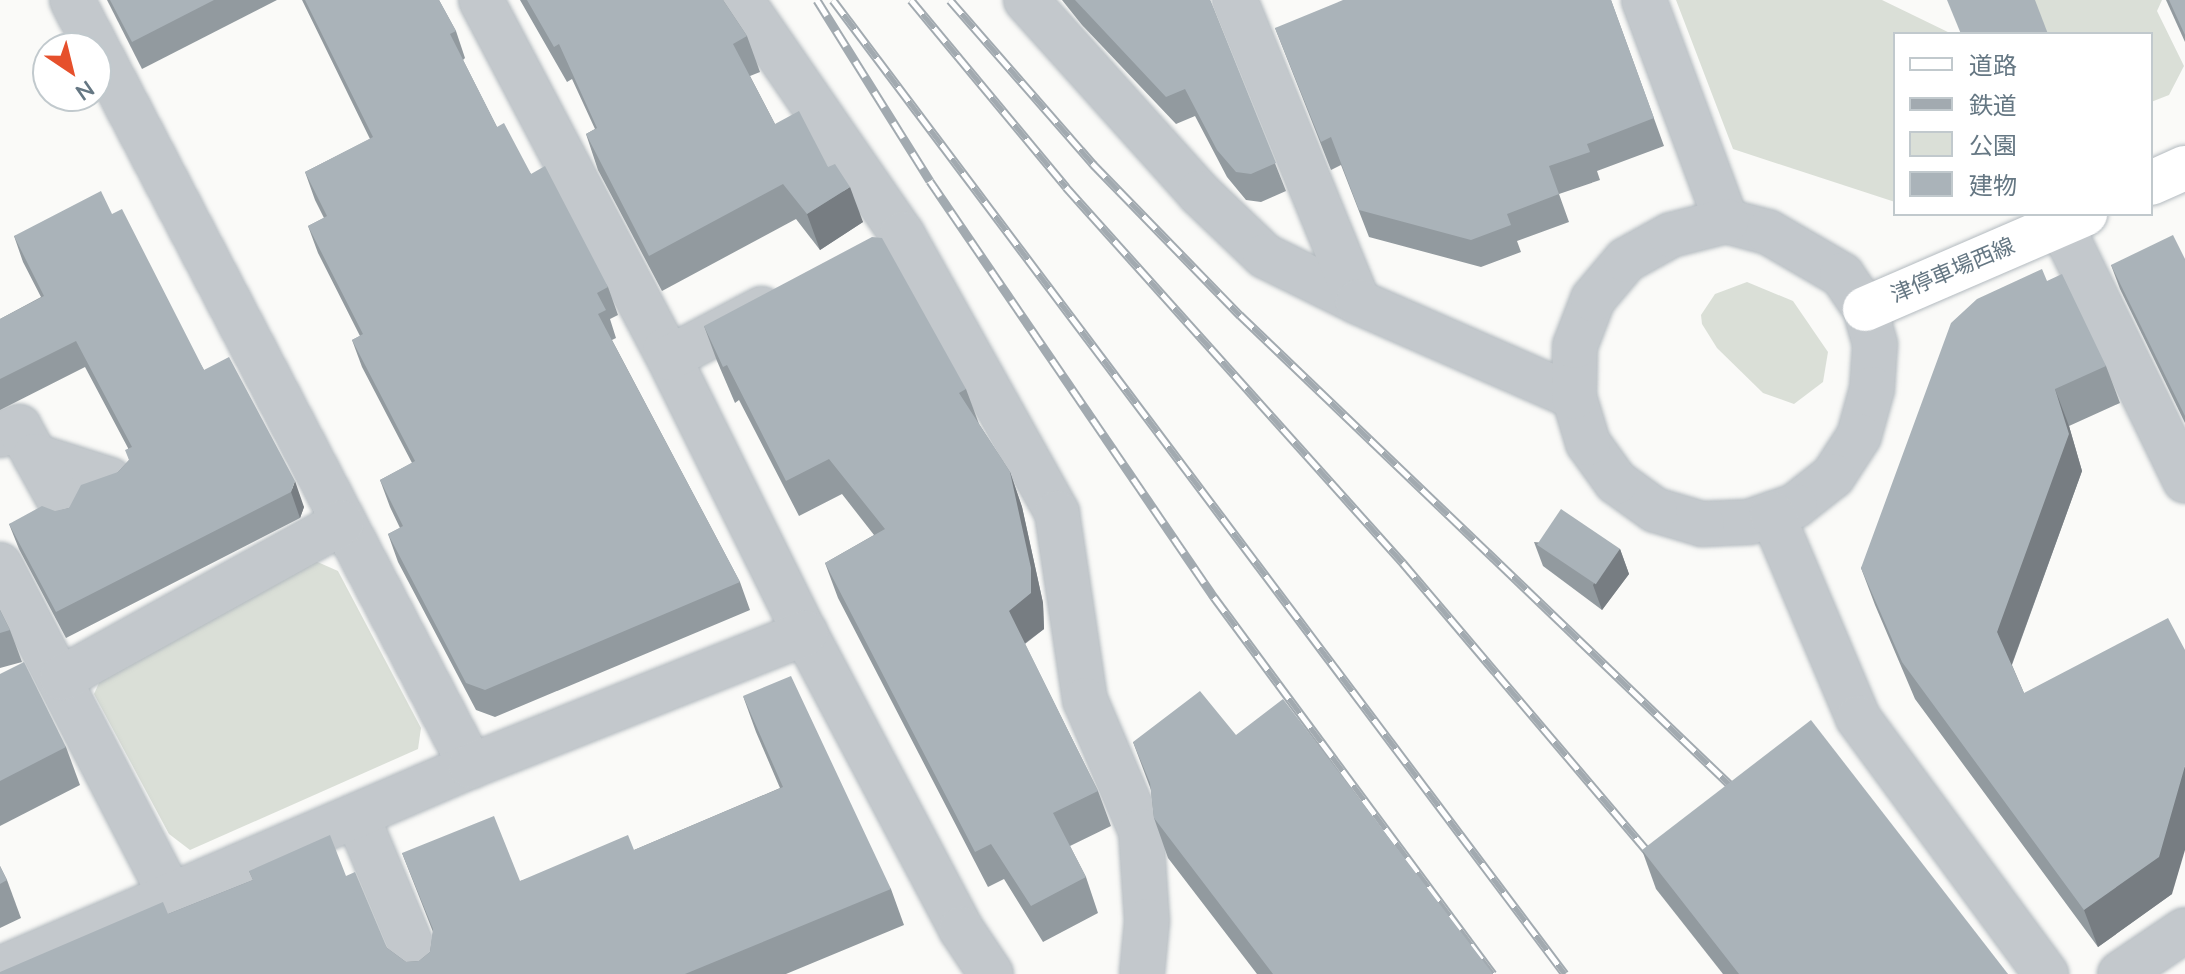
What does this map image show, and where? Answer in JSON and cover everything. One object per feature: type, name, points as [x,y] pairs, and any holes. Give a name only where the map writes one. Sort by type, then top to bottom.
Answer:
[{"type":"main road","points":[[2153,182],[2185,168]]},
{"type":"main road","name":"津停車場西線","points":[[1865,309],[2073,219]]},
{"type":"street","points":[[72,0],[471,766]]},
{"type":"street","points":[[481,0],[669,358],[805,633],[961,929],[991,974]]},
{"type":"street","points":[[741,0],[902,234],[1057,513],[1085,700],[1141,831],[1147,921],[1141,974]]},
{"type":"street","points":[[1026,0],[1199,193],[1265,256],[1358,302],[1574,397]]},
{"type":"street","points":[[1235,0],[1358,302]]},
{"type":"street","points":[[1644,0],[1726,221]]},
{"type":"street","points":[[2073,219],[2185,480]]},
{"type":"street","points":[[1726,221],[1768,232],[1816,257],[1842,275],[1865,309],[1875,345],[1872,389],[1859,436],[1833,476],[1795,506],[1749,522],[1702,524],[1655,510],[1616,482],[1588,443],[1574,397],[1575,346],[1593,299],[1626,260],[1671,235],[1726,221]]},
{"type":"street","points":[[861,256],[902,234]]},
{"type":"street","points":[[669,358],[792,292]]},
{"type":"street","points":[[18,445],[110,480]]},
{"type":"street","points":[[18,445],[66,512]]},
{"type":"street","points":[[1772,514],[1858,718],[2046,974]]},
{"type":"street","points":[[62,678],[342,523]]},
{"type":"street","points":[[0,565],[62,678],[170,895]]},
{"type":"street","points":[[0,969],[471,766],[805,633]]},
{"type":"street","points":[[357,816],[423,974]]},
{"type":"street","points":[[2120,974],[2185,930]]},
{"type":"green space","points":[[1676,0],[1882,0],[1948,32],[1893,32],[1893,201],[1733,149]]},
{"type":"green space","points":[[2001,0],[2162,0],[2157,11],[2184,66],[2169,95],[2153,101],[2153,32],[1969,32]]},
{"type":"green space","points":[[1747,282],[1793,301],[1828,352],[1823,382],[1794,404],[1763,393],[1717,348],[1702,324],[1701,315],[1715,294]]},
{"type":"green space","points":[[313,560],[338,571],[421,728],[418,749],[190,850],[169,834],[94,694],[103,674]]},
{"type":"building","points":[[110,0],[214,0],[132,42]]},
{"type":"building","points":[[305,0],[439,0],[456,31],[450,34],[497,127],[504,123],[531,174],[545,166],[608,287],[597,293],[606,310],[598,314],[740,582],[485,690],[466,683],[388,534],[403,526],[380,480],[415,461],[352,340],[363,334],[308,226],[327,216],[305,172],[373,137]]},
{"type":"building","points":[[527,0],[723,0],[747,36],[733,44],[775,124],[799,111],[828,167],[835,164],[850,187],[807,214],[783,184],[649,256],[586,134],[597,128],[559,44],[554,47]]},
{"type":"building","points":[[1075,0],[1210,0],[1276,163],[1251,174],[1236,172],[1217,150],[1185,89],[1166,97]]},
{"type":"building","points":[[1343,0],[1611,0],[1654,118],[1587,144],[1590,152],[1549,166],[1559,194],[1507,214],[1511,225],[1471,240],[1359,210],[1331,137],[1321,142],[1275,28]]},
{"type":"building","points":[[1947,0],[2035,0],[2047,32],[1960,32]]},
{"type":"building","points":[[2169,0],[2185,0],[2185,35]]},
{"type":"building","points":[[101,191],[112,214],[122,209],[204,370],[229,357],[295,481],[291,492],[56,612],[9,524],[42,506],[55,511],[69,508],[81,485],[118,472],[129,460],[125,450],[132,447],[76,341],[0,379],[0,319],[44,296],[14,236]]},
{"type":"building","points":[[2173,235],[2185,259],[2185,416],[2111,265]]},
{"type":"building","points":[[872,237],[882,238],[966,389],[959,393],[1010,472],[1031,568],[1031,593],[1009,611],[1098,791],[1053,813],[1086,877],[1031,906],[991,844],[975,852],[825,563],[885,529],[829,459],[786,481],[704,326]]},
{"type":"building","points":[[2042,269],[2047,281],[2062,274],[2106,366],[2055,389],[2069,434],[1997,632],[2024,693],[2168,618],[2185,650],[2185,766],[2159,857],[2084,910],[1902,662],[1861,568],[1951,323],[1977,299]]},
{"type":"building","points":[[1561,509],[1620,549],[1596,584],[1537,545]]},
{"type":"building","points":[[0,610],[10,630],[0,633]]},
{"type":"building","points":[[24,662],[66,747],[0,781],[0,674]]},
{"type":"building","points":[[791,676],[891,889],[685,974],[0,974],[163,902],[168,914],[253,880],[249,871],[330,835],[346,876],[355,872],[387,948],[406,962],[419,961],[430,952],[433,929],[402,853],[494,816],[520,881],[628,835],[634,850],[783,787],[743,696]]},
{"type":"building","points":[[1200,691],[1236,735],[1283,699],[1493,974],[1273,974],[1154,818],[1150,783],[1133,742]]},
{"type":"building","points":[[1811,720],[2008,974],[1739,974],[1642,850]]},
{"type":"building","points":[[0,866],[7,880],[0,884]]},
{"type":"railway","points":[[817,0],[930,181],[1214,597],[1493,974]]},
{"type":"railway","points":[[833,0],[1565,974]]},
{"type":"railway","points":[[911,0],[1066,187],[1403,563],[1658,864]]},
{"type":"railway","points":[[950,0],[1093,164],[1240,315],[1745,799]]}]
